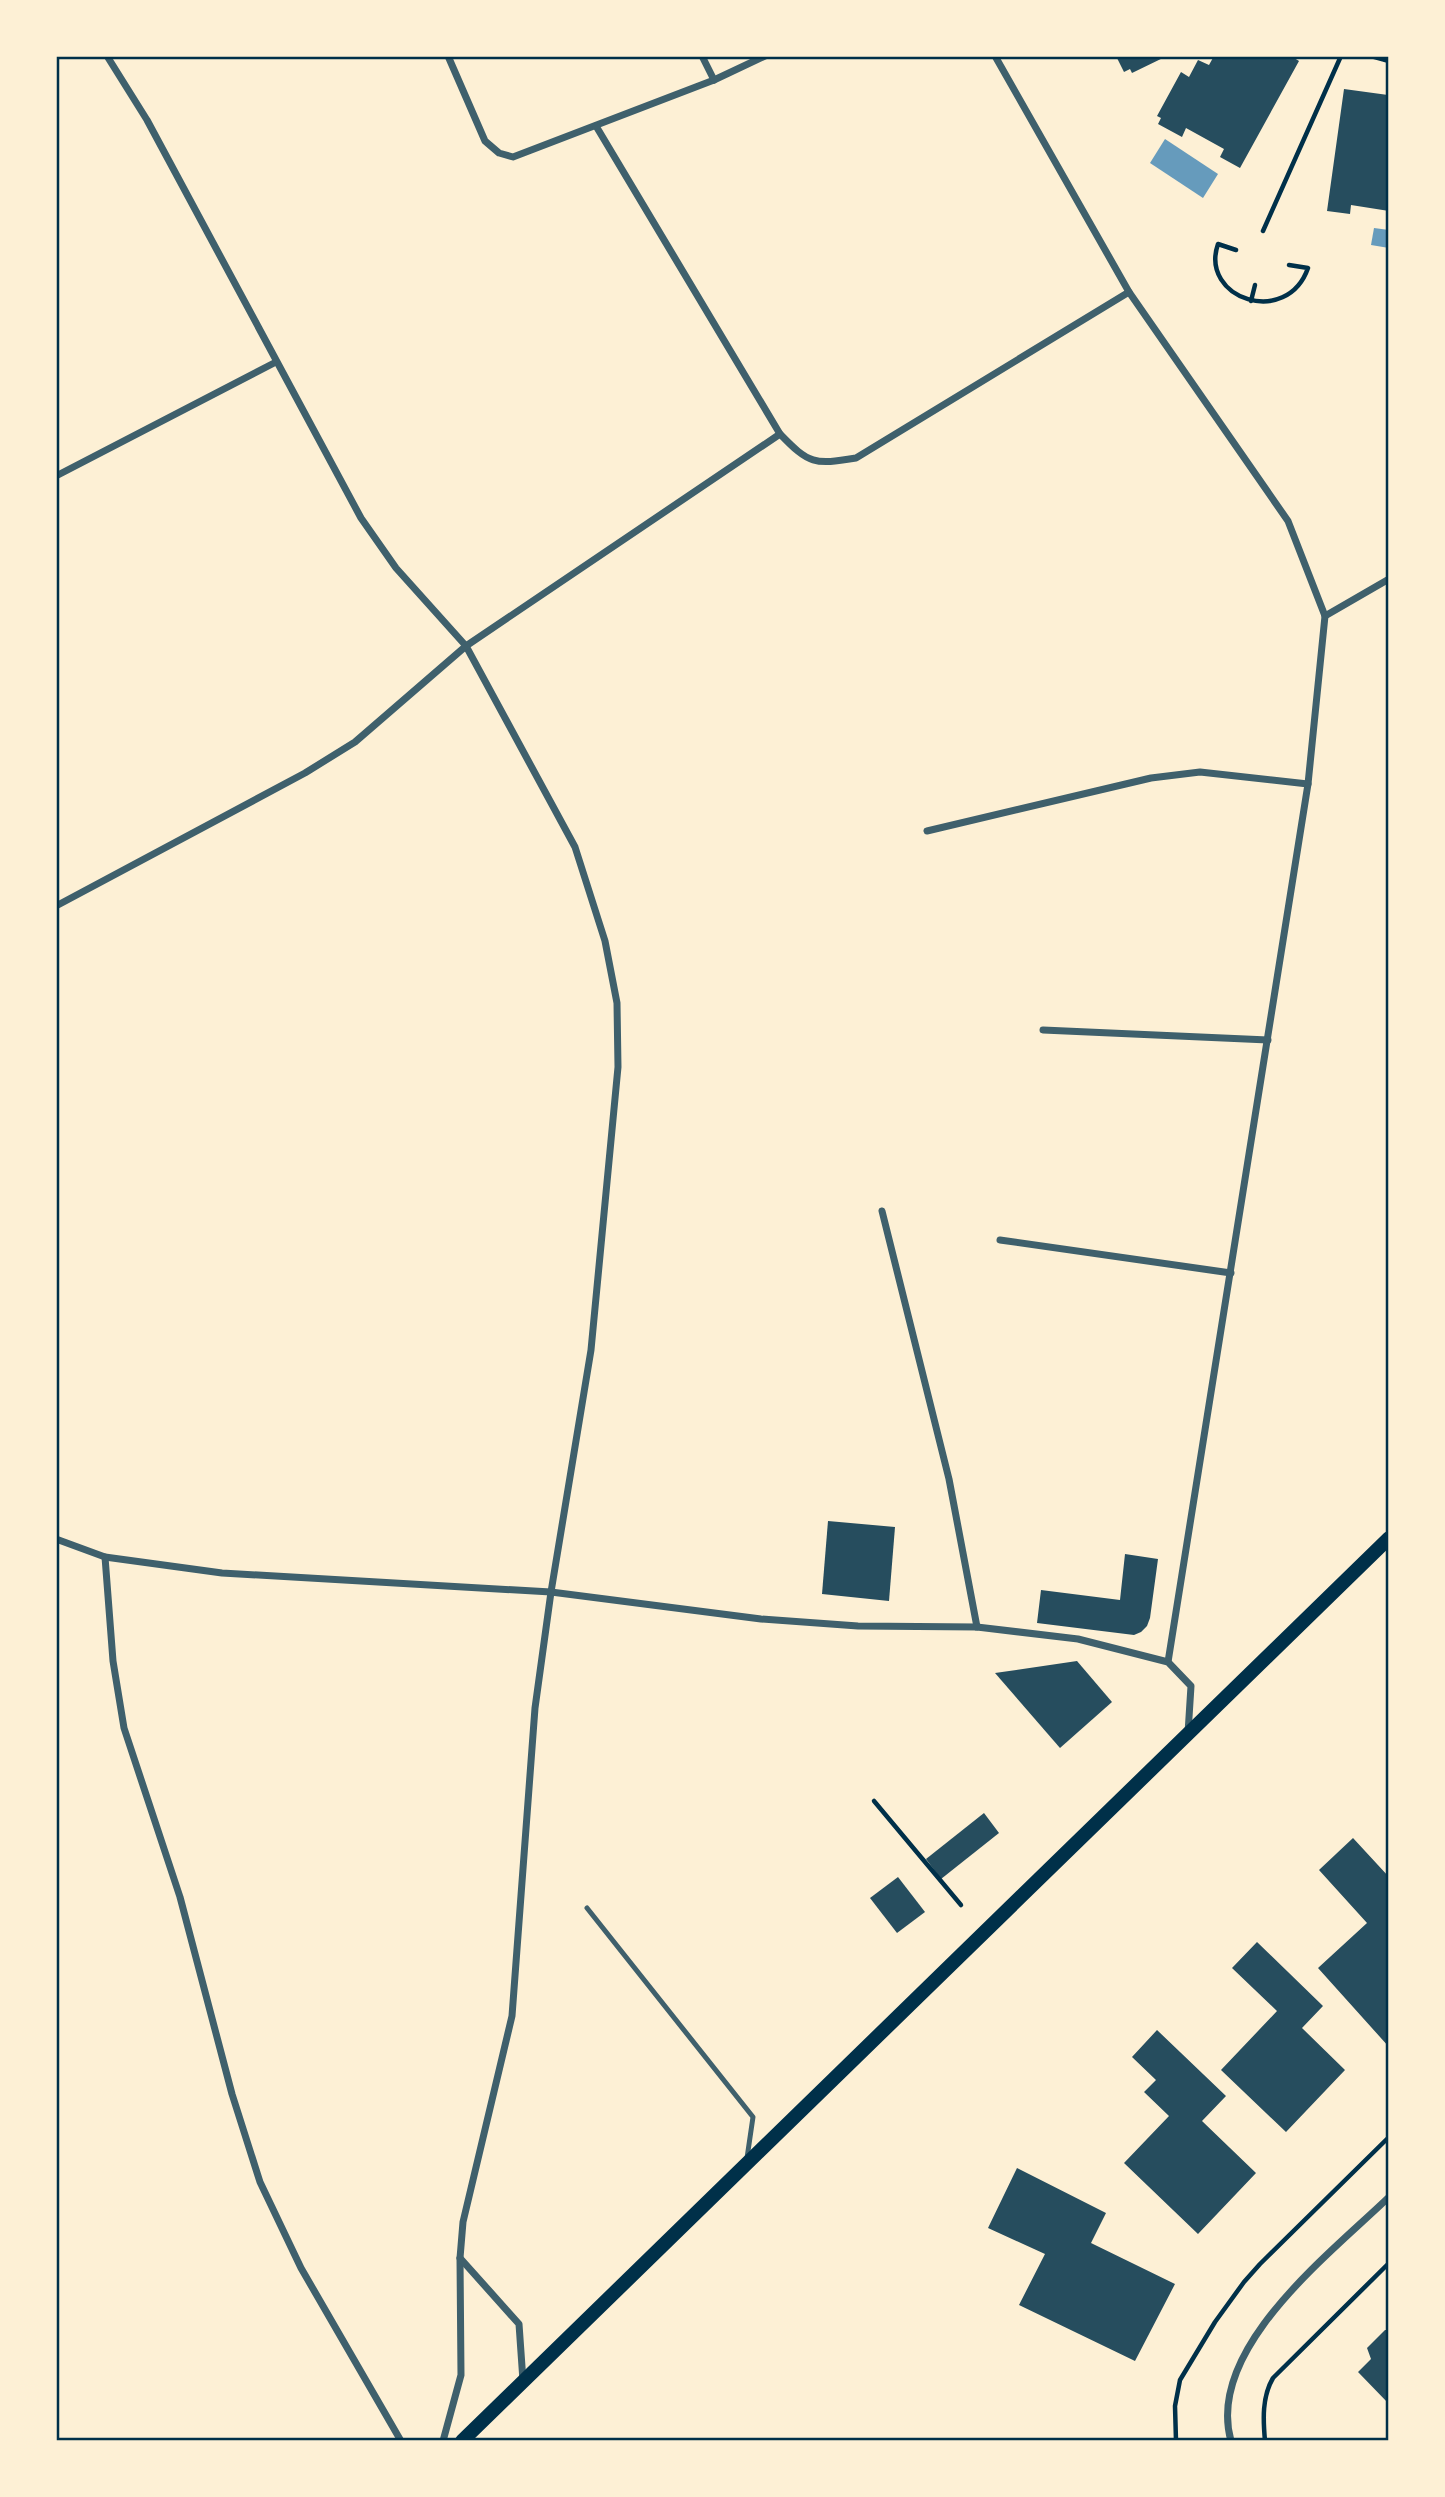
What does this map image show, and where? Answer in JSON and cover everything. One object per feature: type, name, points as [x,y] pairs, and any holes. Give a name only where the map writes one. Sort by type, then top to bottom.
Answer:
[{"type":"main road","points":[[462,2441],[1389,1538]]},
{"type":"street","points":[[107,56],[147,120],[361,518],[396,568],[466,646],[575,846],[605,941],[617,1003],[618,1068],[591,1350],[551,1592],[535,1708],[512,2016],[463,2222],[460,2258],[461,2375],[443,2441]]},
{"type":"street","points":[[448,56],[485,141],[499,152],[513,156],[596,126],[765,56]]},
{"type":"street","points":[[702,56],[714,79]]},
{"type":"street","points":[[995,56],[1129,292],[1288,521],[1325,615],[1308,784],[1168,1662]]},
{"type":"street","points":[[596,126],[780,434],[803,457],[830,463],[856,458],[1129,292]]},
{"type":"street","points":[[56,476],[276,362]]},
{"type":"street","points":[[56,906],[306,773],[355,742],[466,646],[780,434]]},
{"type":"street","points":[[1325,615],[1389,579]]},
{"type":"street","points":[[927,831],[1151,778],[1200,772],[1308,784]]},
{"type":"street","points":[[1043,1030],[1268,1040]]},
{"type":"street","points":[[882,1211],[949,1479],[977,1627]]},
{"type":"street","points":[[1000,1240],[1231,1273]]},
{"type":"street","points":[[56,1539],[105,1557],[222,1573],[551,1592],[761,1619],[858,1626],[977,1627],[1078,1639],[1168,1662],[1191,1686],[1188,1734]]},
{"type":"street","points":[[105,1557],[113,1661],[124,1728],[180,1897],[232,2094],[260,2182],[301,2268],[401,2441]]},
{"type":"street","points":[[1230,2441],[1227,2427],[1229,2393],[1247,2347],[1277,2305],[1389,2197]]},
{"type":"street","points":[[460,2258],[519,2324],[523,2381]]},
{"type":"lane","points":[[587,1908],[752,2117],[746,2165]]},
{"type":"path","points":[[1263,231],[1341,56]]},
{"type":"path","points":[[1371,56],[1389,61]]},
{"type":"path","points":[[1236,250],[1218,244],[1215,253],[1216,269],[1224,283],[1236,295],[1251,302],[1274,301],[1296,289],[1308,268],[1289,265]]},
{"type":"path","points":[[1251,302],[1255,285]]},
{"type":"path","points":[[874,1801],[961,1905]]},
{"type":"path","points":[[1176,2441],[1175,2406],[1180,2380],[1215,2322],[1244,2282],[1389,2137]]},
{"type":"path","points":[[1265,2441],[1265,2402],[1267,2389],[1273,2378],[1389,2263]]},
{"type":"water","points":[[1165,139],[1218,174],[1203,198],[1150,163]]},
{"type":"water","points":[[1374,228],[1389,230],[1389,248],[1371,245]]},
{"type":"building","points":[[1116,56],[1167,56],[1132,73],[1130,69],[1124,72]]},
{"type":"building","points":[[1214,56],[1291,56],[1299,61],[1240,168],[1220,157],[1224,149],[1186,128],[1182,137],[1158,124],[1161,118],[1157,116],[1181,72],[1189,77],[1198,60],[1209,65]]},
{"type":"building","points":[[1344,89],[1388,95],[1386,114],[1389,114],[1389,211],[1351,205],[1350,214],[1327,211]]},
{"type":"building","points":[[828,1521],[895,1527],[889,1601],[822,1594]]},
{"type":"building","points":[[1125,1554],[1158,1559],[1150,1618],[1141,1632],[1134,1635],[1037,1623],[1041,1590],[1120,1600]]},
{"type":"building","points":[[1077,1661],[1112,1702],[1060,1748],[995,1673]]},
{"type":"building","points":[[984,1813],[999,1833],[941,1879],[926,1859]]},
{"type":"building","points":[[1353,1838],[1389,1877],[1389,2047],[1318,1968],[1367,1923],[1319,1870]]},
{"type":"building","points":[[898,1877],[925,1912],[897,1933],[870,1898]]},
{"type":"building","points":[[1257,1942],[1323,2006],[1302,2028],[1345,2070],[1286,2132],[1221,2070],[1277,2011],[1232,1968]]},
{"type":"building","points":[[1157,2030],[1226,2096],[1202,2121],[1256,2173],[1198,2234],[1124,2163],[1169,2116],[1144,2092],[1156,2080],[1132,2057]]},
{"type":"building","points":[[1017,2168],[1106,2213],[1091,2243],[1175,2284],[1135,2361],[1019,2305],[1045,2254],[988,2228]]},
{"type":"building","points":[[1385,2330],[1389,2330],[1389,2404],[1358,2372],[1371,2359],[1367,2348]]}]
